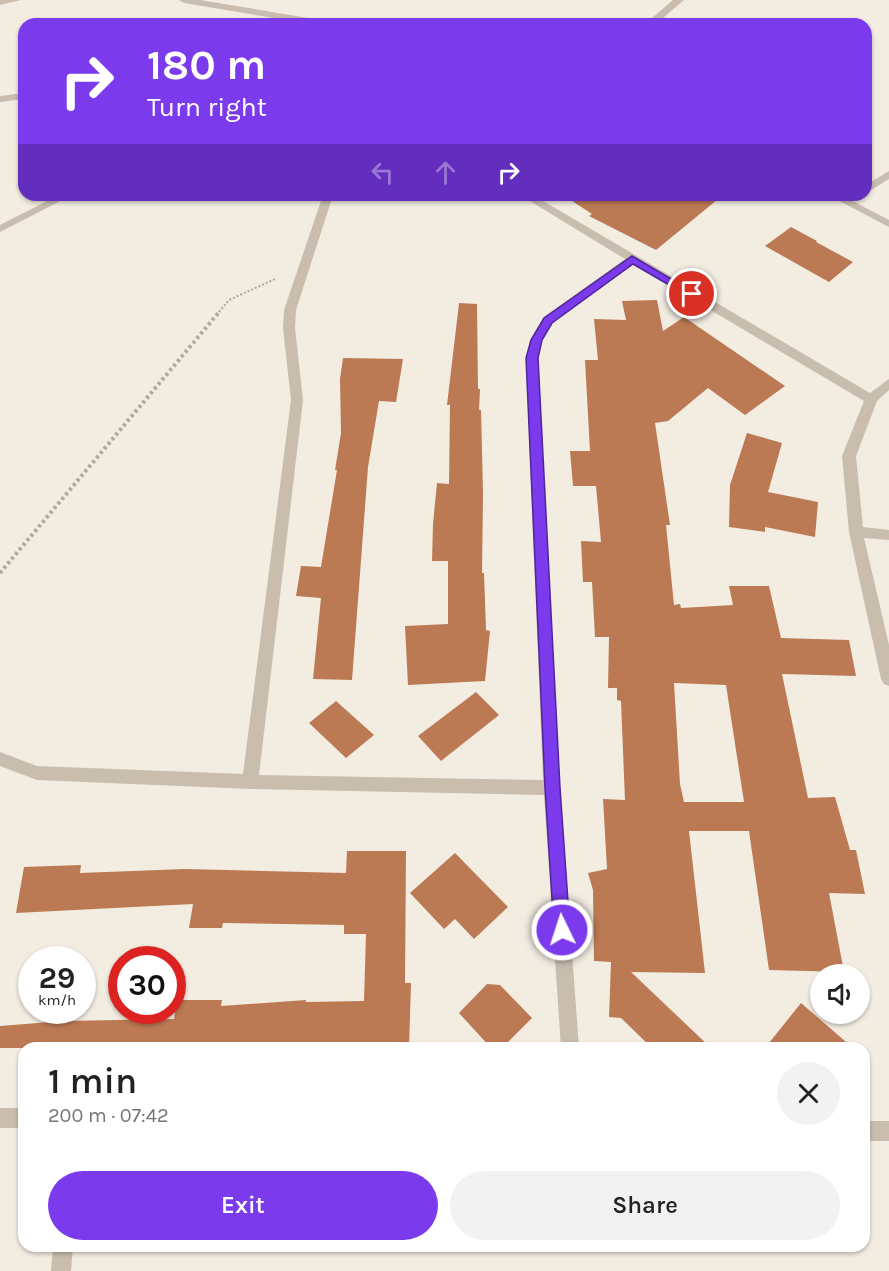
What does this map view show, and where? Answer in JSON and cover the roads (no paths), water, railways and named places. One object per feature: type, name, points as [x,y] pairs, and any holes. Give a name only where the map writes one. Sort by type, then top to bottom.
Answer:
[{"type":"street","points":[[0,2],[15,0]]},
{"type":"street","points":[[184,0],[290,18]]},
{"type":"street","points":[[657,18],[679,0]]},
{"type":"street","points":[[0,99],[18,97]]},
{"type":"street","points":[[872,186],[889,174]]},
{"type":"street","points":[[0,229],[54,201]]},
{"type":"street","points":[[249,782],[297,400],[289,328],[290,310],[326,201]]},
{"type":"street","points":[[535,201],[871,399]]},
{"type":"street","points":[[849,202],[889,225]]},
{"type":"street","points":[[570,1042],[552,788],[532,358],[536,340],[548,320],[632,259]]},
{"type":"street","points":[[889,383],[871,399],[849,456],[856,532],[889,679]]},
{"type":"street","points":[[856,532],[889,535]]},
{"type":"street","points":[[0,759],[38,773],[249,782],[552,788]]},
{"type":"street","points":[[0,1118],[18,1118]]},
{"type":"street","points":[[870,1131],[889,1131]]},
{"type":"street","points":[[61,1271],[63,1252]]}]
